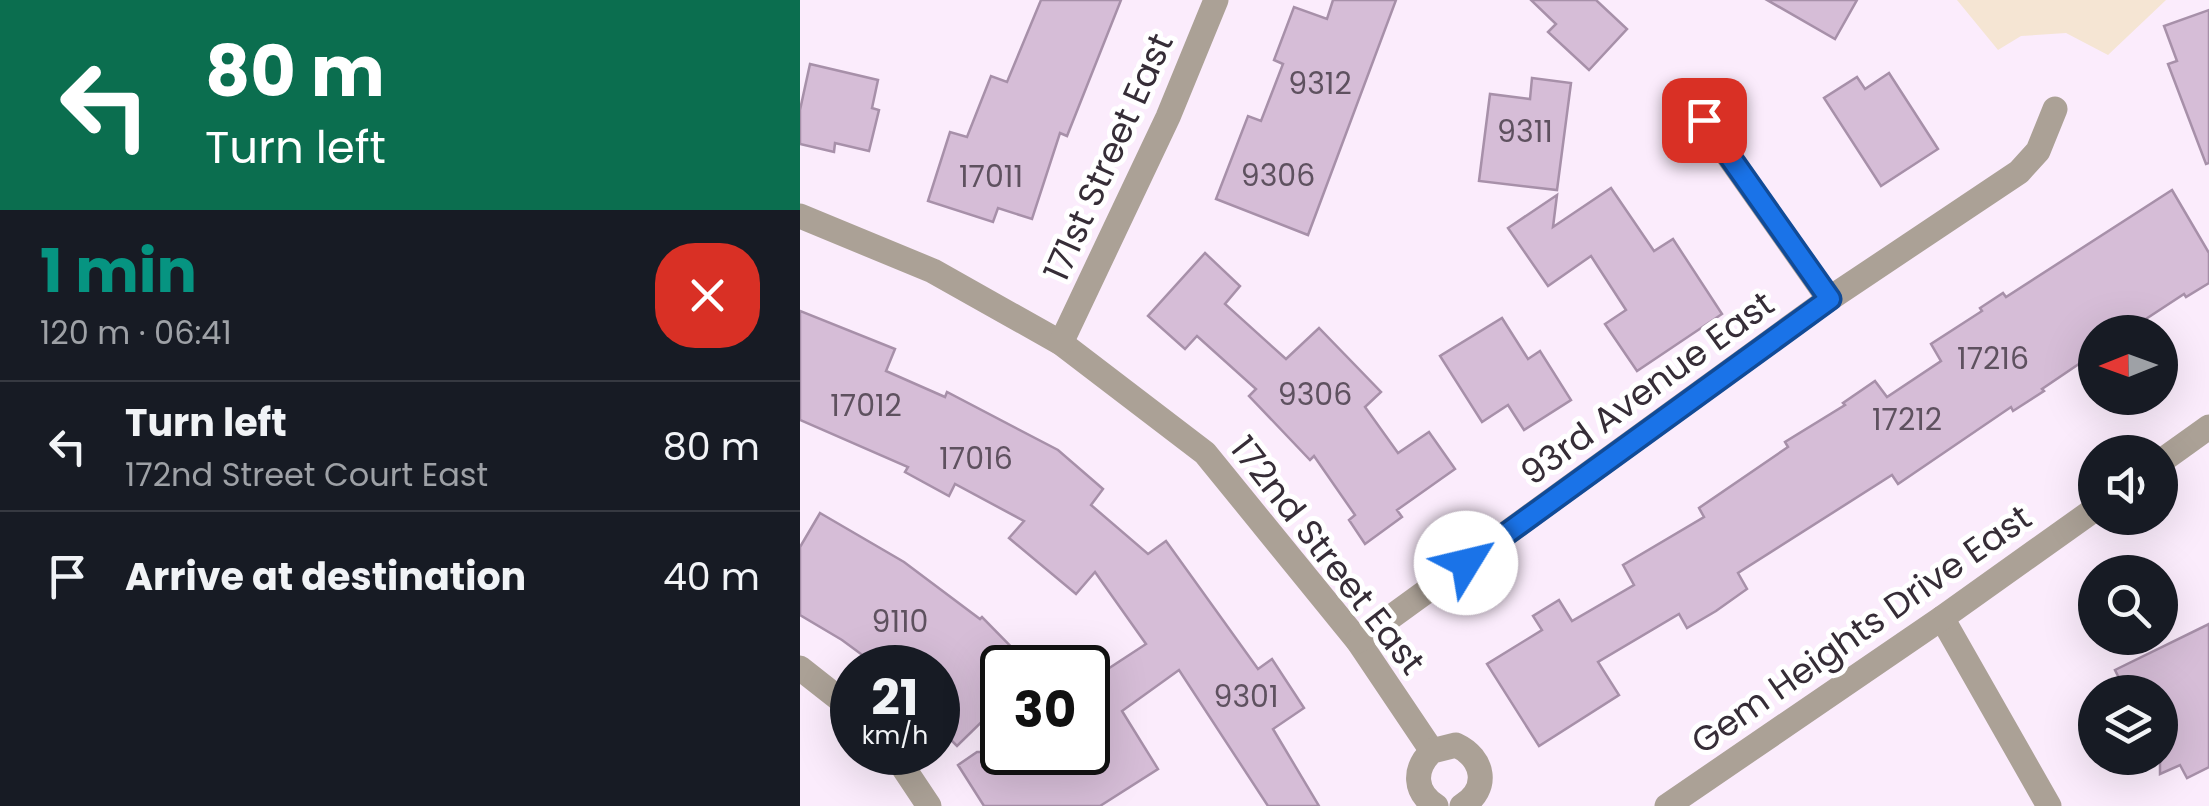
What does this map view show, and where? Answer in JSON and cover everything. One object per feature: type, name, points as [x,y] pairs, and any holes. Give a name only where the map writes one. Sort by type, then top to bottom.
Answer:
[{"type":"street","name":"171st Street East","points":[[1061,343],[1168,117],[1216,0]]},
{"type":"street","name":"93rd Avenue East","points":[[1358,641],[1830,299],[2019,172],[2038,151],[2055,109]]},
{"type":"street","points":[[1704,120],[1830,299]]},
{"type":"street","points":[[800,216],[934,272],[1061,343]]},
{"type":"street","name":"172nd Street East","points":[[1061,343],[1205,453],[1358,641],[1432,750]]},
{"type":"street","points":[[2178,449],[2209,427]]},
{"type":"street","name":"Gem Heights Drive East","points":[[1668,806],[2078,520]]},
{"type":"street","points":[[1942,618],[2050,806]]},
{"type":"street","points":[[800,668],[830,692]]},
{"type":"street","points":[[1436,806],[1423,795],[1418,784],[1423,759],[1432,750],[1456,745],[1476,759],[1481,784],[1466,805]]},
{"type":"street","points":[[909,775],[930,806]]},
{"type":"shaded area","points":[[1957,0],[2166,0],[2108,55],[2066,33],[2021,36],[1998,50]]},
{"type":"building","points":[[1041,0],[1121,0],[1067,136],[1060,133],[1032,219],[998,208],[993,222],[928,201],[950,132],[967,137],[991,76],[1007,82]]},
{"type":"building","points":[[1333,0],[1396,0],[1308,235],[1216,199],[1248,116],[1261,121],[1283,64],[1274,60],[1294,7],[1327,19]]},
{"type":"building","points":[[1531,0],[1596,0],[1627,29],[1589,70],[1548,32],[1556,24]]},
{"type":"building","points":[[1767,0],[1857,0],[1835,39]]},
{"type":"building","points":[[2209,10],[2206,164],[2168,64],[2177,61],[2164,26]]},
{"type":"building","points":[[810,64],[878,80],[872,108],[879,110],[869,151],[835,143],[834,152],[800,144],[800,110]]},
{"type":"building","points":[[1889,73],[1938,149],[1881,186],[1824,98],[1857,77],[1865,89]]},
{"type":"building","points":[[1532,78],[1571,83],[1557,190],[1479,181],[1490,94],[1530,99]]},
{"type":"building","points":[[1611,188],[1654,251],[1673,239],[1722,314],[1637,371],[1605,324],[1626,310],[1591,256],[1548,286],[1508,228],[1557,195],[1553,227]]},
{"type":"building","points":[[2172,190],[2209,253],[2209,283],[2152,315],[2078,315],[2078,365],[2044,391],[2013,411],[2011,407],[1898,484],[1892,475],[1738,573],[1747,589],[1716,611],[1687,628],[1679,614],[1598,662],[1619,695],[1539,746],[1487,664],[1542,630],[1533,616],[1559,600],[1572,621],[1634,585],[1623,565],[1704,517],[1699,508],[1788,447],[1785,442],[1845,405],[1875,381],[1887,397],[1941,361],[1931,344],[2003,293],[2006,297]]},
{"type":"building","points":[[1205,253],[1240,286],[1225,304],[1286,359],[1319,328],[1381,392],[1365,407],[1398,453],[1429,432],[1455,469],[1397,510],[1402,517],[1365,544],[1349,520],[1355,515],[1314,456],[1310,460],[1249,396],[1256,389],[1197,336],[1185,349],[1148,316]]},
{"type":"building","points":[[800,311],[895,349],[886,371],[945,397],[947,392],[1058,450],[1103,489],[1091,505],[1148,554],[1166,541],[1258,669],[1272,659],[1304,708],[1273,729],[1319,806],[1268,806],[1179,670],[1122,711],[1158,769],[1100,806],[984,806],[960,768],[960,764],[977,752],[980,775],[1110,775],[1110,668],[1146,644],[1095,572],[1076,594],[1009,538],[1024,521],[955,484],[949,496],[905,472],[908,467],[800,420]]},
{"type":"building","points":[[1502,318],[1528,359],[1540,351],[1571,400],[1524,430],[1508,405],[1482,422],[1440,356]]},
{"type":"building","points":[[820,513],[904,562],[982,617],[1009,645],[980,645],[980,724],[960,743],[960,645],[849,645],[800,615],[800,547]]},
{"type":"building","points":[[2209,624],[2209,767],[2187,778],[2178,766],[2178,675],[2118,675],[2115,670],[2146,655],[2178,655],[2178,639]]},
{"type":"route","points":[[1466,563],[1830,299],[1704,120]]}]
